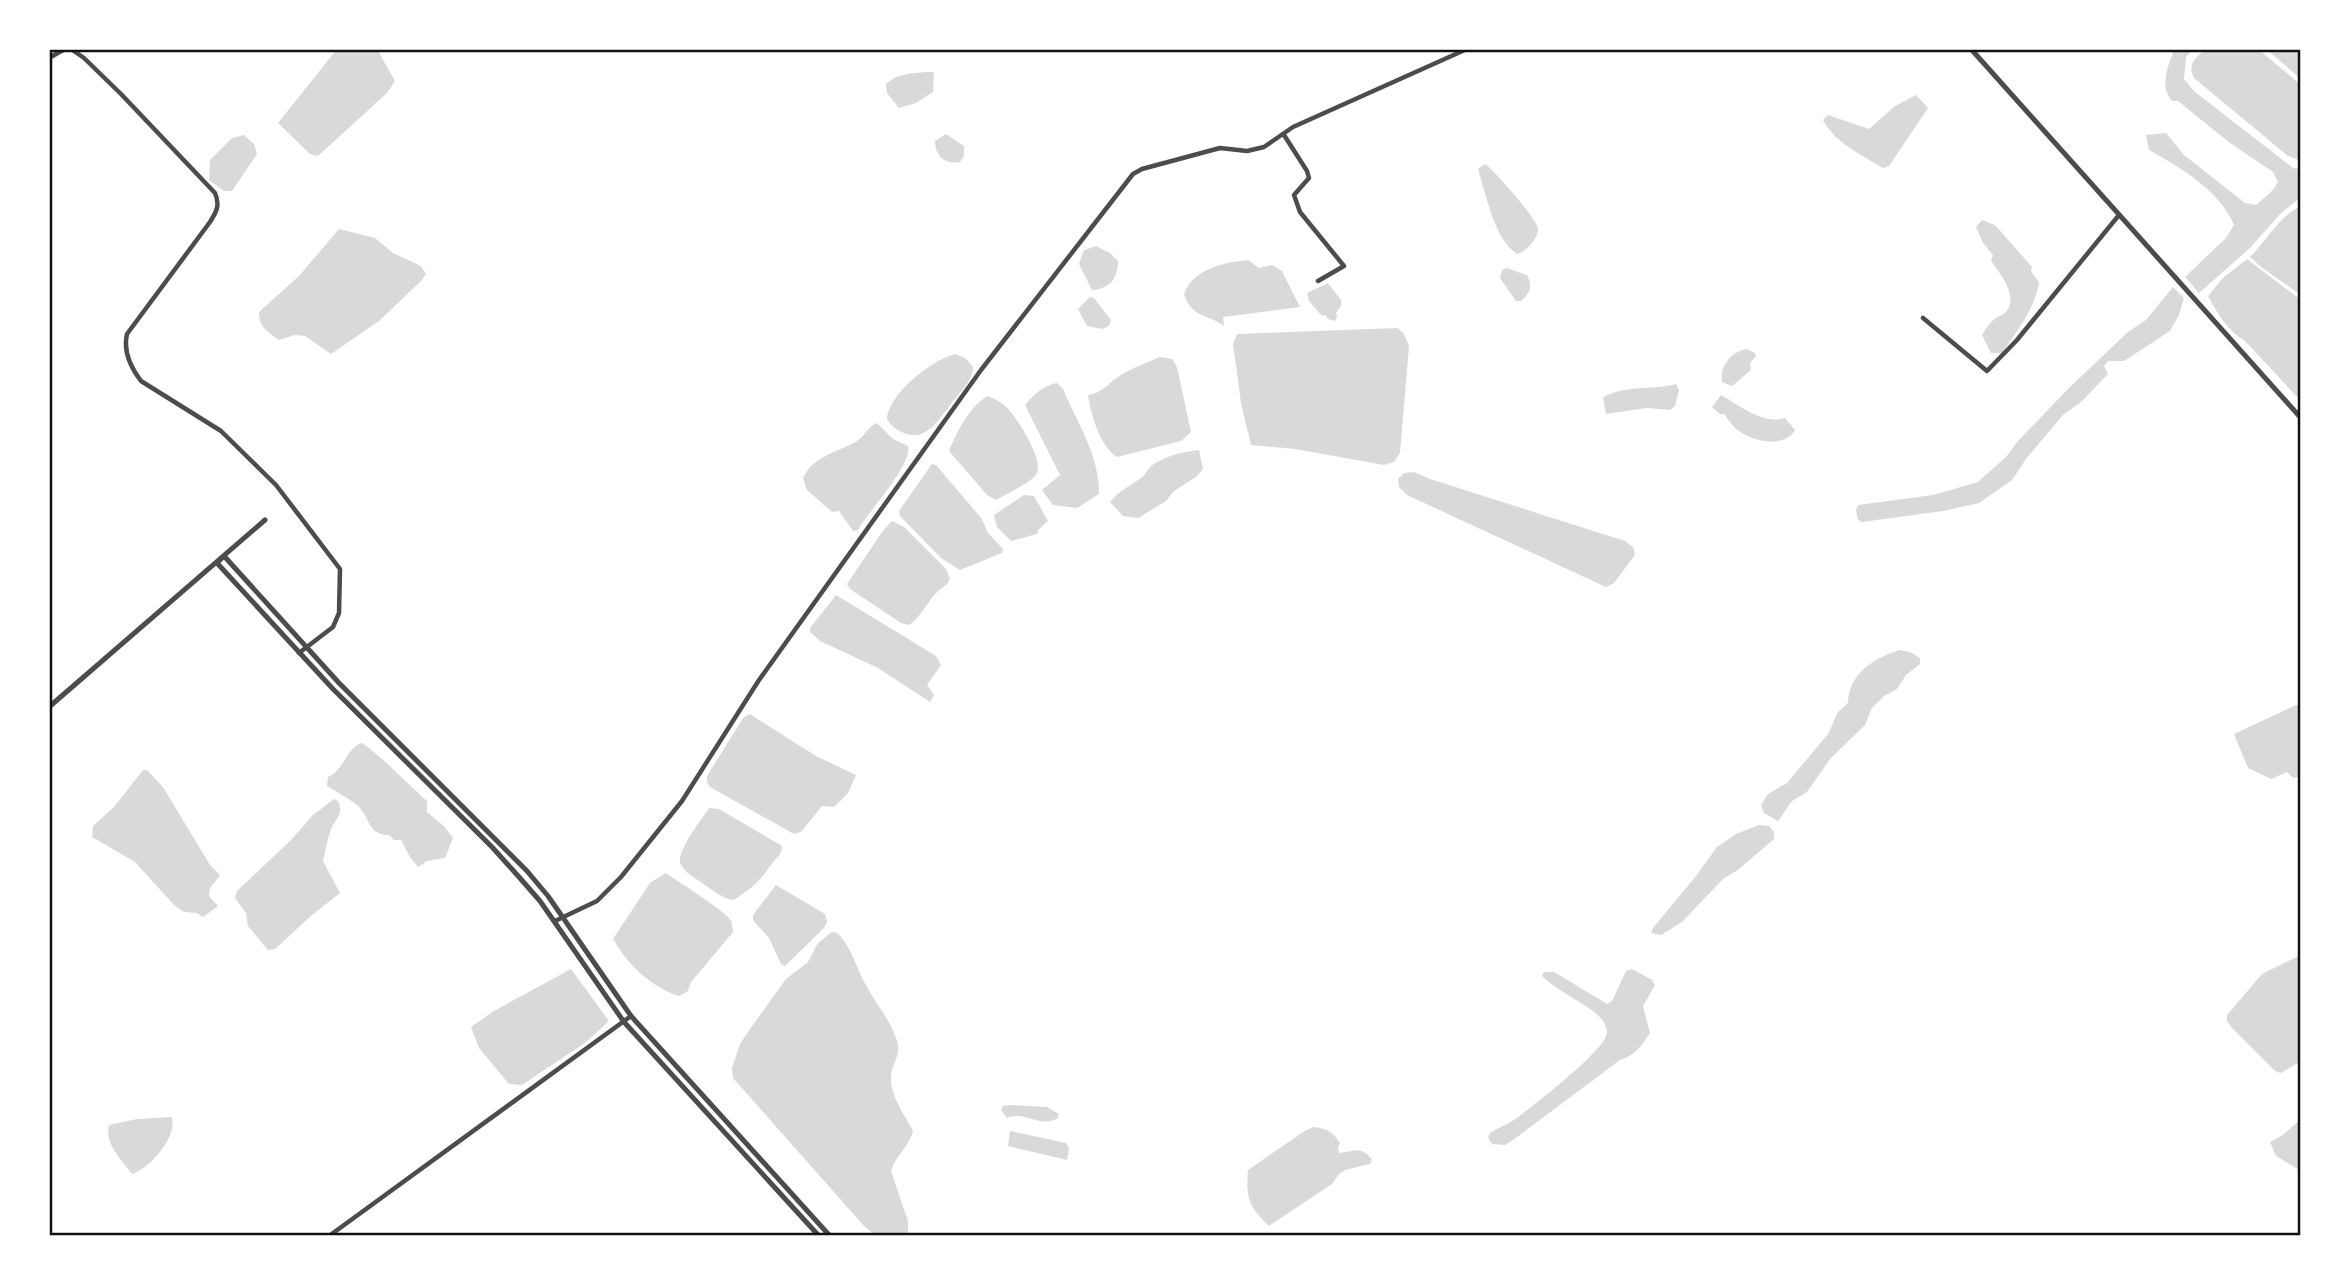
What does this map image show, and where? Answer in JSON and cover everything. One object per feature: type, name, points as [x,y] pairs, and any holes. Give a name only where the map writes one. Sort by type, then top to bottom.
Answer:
[{"type":"street","points":[[49,58],[65,49]]},
{"type":"street","points":[[71,49],[84,58],[139,113],[215,192],[219,201],[210,222],[127,334],[125,343],[134,372],[141,381],[221,431],[276,485],[340,569],[339,613],[333,627],[299,653]]},
{"type":"street","points":[[555,921],[597,901],[621,877],[682,802],[760,680],[973,381],[1133,174],[1142,169],[1220,148],[1247,151],[1264,147],[1293,128],[1467,49]]},
{"type":"street","points":[[1971,49],[2301,418]]},
{"type":"street","points":[[1284,135],[1309,178],[1294,195],[1295,203],[1344,266],[1318,281]]},
{"type":"street","points":[[1923,318],[1987,371],[2017,340],[2119,215]]},
{"type":"street","points":[[49,707],[265,520]]},
{"type":"street","points":[[819,1236],[624,1022],[540,901],[492,847],[299,653],[217,563],[224,556],[339,683],[498,840],[548,896],[631,1016],[830,1236]]},
{"type":"street","points":[[329,1236],[631,1016]]},
{"type":"shaded area","points":[[337,49],[377,49],[395,81],[387,93],[318,156],[310,154],[278,123]]},
{"type":"shaded area","points":[[2175,49],[2193,49],[2186,57],[2184,79],[2195,92],[2293,168],[2301,169],[2301,197],[2280,214],[2250,248],[2199,293],[2185,277],[2226,238],[2234,225],[2219,201],[2198,181],[2149,150],[2146,135],[2166,133],[2184,155],[2245,203],[2256,205],[2278,182],[2273,172],[2230,143],[2178,101],[2172,101],[2165,82]]},
{"type":"shaded area","points":[[2206,49],[2258,49],[2301,85],[2301,159],[2288,156],[2194,78],[2192,65]]},
{"type":"shaded area","points":[[2266,49],[2301,49],[2301,79]]},
{"type":"shaded area","points":[[933,72],[933,92],[916,103],[899,108],[887,93],[886,84],[899,76]]},
{"type":"shaded area","points":[[1916,95],[1928,108],[1889,166],[1883,168],[1842,142],[1823,120],[1828,115],[1869,129],[1895,106]]},
{"type":"shaded area","points":[[946,134],[964,146],[964,156],[960,162],[945,161],[937,151],[935,141]]},
{"type":"shaded area","points":[[244,135],[254,144],[257,154],[232,191],[224,191],[209,180],[210,160],[232,138]]},
{"type":"shaded area","points":[[1485,164],[1515,196],[1538,229],[1531,244],[1520,253],[1517,254],[1502,238],[1492,215],[1478,169]]},
{"type":"shaded area","points":[[2301,206],[2301,295],[2250,257],[2280,222]]},
{"type":"shaded area","points":[[1982,220],[1995,225],[2032,267],[2031,271],[2039,282],[2029,311],[2002,353],[1991,353],[1982,335],[1996,318],[2006,312],[2010,299],[2007,285],[1991,261],[1993,255],[1983,243],[1976,227]]},
{"type":"shaded area","points":[[339,229],[375,238],[393,253],[421,266],[426,274],[379,321],[331,354],[305,336],[295,335],[279,340],[262,325],[259,312],[299,276]]},
{"type":"shaded area","points":[[1096,246],[1110,253],[1118,261],[1118,267],[1108,285],[1092,290],[1079,264],[1084,250]]},
{"type":"shaded area","points":[[2247,259],[2301,300],[2301,401],[2245,341],[2228,327],[2208,296],[2223,278]]},
{"type":"shaded area","points":[[1248,260],[1259,268],[1272,265],[1282,271],[1300,307],[1223,317],[1224,326],[1196,312],[1188,303],[1184,295],[1193,279],[1201,273],[1219,265]]},
{"type":"shaded area","points":[[1507,268],[1527,275],[1529,279],[1530,290],[1521,301],[1516,301],[1500,278],[1502,270]]},
{"type":"shaded area","points":[[1328,283],[1341,300],[1335,321],[1322,316],[1309,301],[1307,293]]},
{"type":"shaded area","points":[[2173,287],[2184,298],[2170,331],[2124,361],[2108,361],[2104,366],[2108,374],[2081,402],[2063,415],[2012,480],[1979,503],[1943,511],[1862,522],[1858,520],[1858,505],[1933,495],[1978,482],[2007,456],[2069,388],[2128,332],[2146,320]]},
{"type":"shaded area","points":[[1090,297],[1094,298],[1111,320],[1109,326],[1102,329],[1087,326],[1078,309]]},
{"type":"shaded area","points":[[1398,328],[1409,346],[1400,453],[1394,462],[1384,465],[1295,449],[1251,445],[1241,403],[1233,344],[1237,334]]},
{"type":"shaded area","points":[[1747,349],[1756,356],[1750,363],[1751,370],[1732,386],[1722,382],[1727,361],[1736,353]]},
{"type":"shaded area","points":[[955,354],[965,358],[973,367],[971,377],[936,423],[919,435],[904,433],[894,427],[887,419],[889,409],[903,389],[935,363]]},
{"type":"shaded area","points":[[1160,357],[1172,359],[1177,367],[1191,432],[1181,441],[1117,457],[1101,438],[1088,395],[1101,390],[1128,371]]},
{"type":"shaded area","points":[[1057,383],[1063,389],[1087,440],[1096,467],[1099,494],[1077,508],[1053,505],[1042,490],[1060,475],[1025,405],[1039,391]]},
{"type":"shaded area","points":[[1676,384],[1679,390],[1675,406],[1670,410],[1647,408],[1606,414],[1603,397],[1622,390]]},
{"type":"shaded area","points":[[1721,395],[1743,409],[1768,419],[1785,418],[1795,430],[1790,436],[1777,441],[1745,435],[1735,428],[1724,414],[1712,407]]},
{"type":"shaded area","points":[[987,396],[1002,403],[1013,415],[1029,440],[1038,467],[1037,473],[1030,480],[996,500],[987,495],[949,451],[964,420]]},
{"type":"shaded area","points":[[877,423],[893,439],[908,446],[908,454],[889,488],[858,530],[853,531],[839,511],[832,512],[807,490],[803,478],[813,464],[857,441]]},
{"type":"shaded area","points":[[1199,450],[1203,469],[1196,477],[1174,491],[1166,501],[1138,518],[1123,516],[1110,502],[1141,478],[1151,466],[1174,455]]},
{"type":"shaded area","points":[[932,464],[936,465],[982,519],[988,533],[1003,549],[1002,553],[960,570],[941,558],[900,516],[899,511]]},
{"type":"shaded area","points":[[1414,472],[1625,541],[1633,547],[1635,555],[1614,583],[1606,587],[1407,495],[1399,487],[1398,479],[1404,473]]},
{"type":"shaded area","points":[[1024,495],[1034,496],[1048,521],[1037,534],[1011,541],[997,527],[994,515]]},
{"type":"shaded area","points":[[892,521],[904,527],[946,569],[950,579],[909,625],[901,623],[850,589],[847,584]]},
{"type":"shaded area","points":[[836,595],[936,656],[941,665],[927,685],[934,695],[930,702],[878,668],[820,641],[810,632],[810,628]]},
{"type":"shaded area","points":[[1900,650],[1920,658],[1920,664],[1906,675],[1897,689],[1884,696],[1872,708],[1865,725],[1830,759],[1807,792],[1792,801],[1778,821],[1764,813],[1761,805],[1768,794],[1787,783],[1828,734],[1838,712],[1848,703],[1849,692],[1858,675],[1872,662]]},
{"type":"shaded area","points":[[2301,705],[2301,776],[2293,778],[2287,772],[2271,779],[2248,768],[2234,734]]},
{"type":"shaded area","points":[[750,714],[816,756],[856,775],[848,793],[834,807],[822,806],[801,832],[794,834],[710,787],[707,782],[707,776],[743,718]]},
{"type":"shaded area","points":[[361,743],[427,801],[427,812],[445,827],[453,838],[445,858],[427,861],[418,867],[401,840],[394,840],[389,835],[377,832],[357,805],[327,786],[328,777],[338,770],[352,750]]},
{"type":"shaded area","points":[[143,770],[147,770],[163,787],[210,865],[220,875],[210,888],[209,896],[218,906],[203,917],[197,913],[184,912],[175,906],[135,862],[92,837],[93,826],[114,807]]},
{"type":"shaded area","points":[[334,799],[338,801],[340,810],[331,828],[323,861],[340,893],[275,949],[268,950],[248,926],[246,913],[235,898],[237,891],[291,840],[313,815]]},
{"type":"shaded area","points":[[709,808],[719,809],[782,846],[780,854],[759,880],[734,900],[726,898],[695,878],[680,862],[686,842]]},
{"type":"shaded area","points":[[1759,825],[1769,826],[1774,832],[1774,839],[1723,879],[1682,922],[1661,935],[1651,933],[1717,847],[1736,834]]},
{"type":"shaded area","points":[[666,873],[727,916],[733,930],[691,982],[688,991],[679,996],[659,987],[641,974],[613,939],[650,883]]},
{"type":"shaded area","points":[[776,885],[825,914],[827,922],[785,966],[781,964],[769,938],[753,920],[753,915]]},
{"type":"shaded area","points":[[832,932],[838,933],[849,948],[897,1041],[898,1051],[891,1072],[891,1084],[895,1098],[913,1131],[891,1171],[908,1221],[908,1231],[903,1236],[876,1236],[864,1226],[733,1078],[732,1068],[740,1044],[750,1029],[786,979],[808,962],[818,943]]},
{"type":"shaded area","points":[[2301,955],[2301,1061],[2281,1073],[2275,1071],[2232,1028],[2227,1021],[2227,1015],[2262,974]]},
{"type":"shaded area","points":[[571,969],[609,1021],[585,1043],[522,1085],[509,1084],[479,1048],[471,1027],[494,1011]]},
{"type":"shaded area","points":[[1632,969],[1652,980],[1655,985],[1643,1006],[1650,1033],[1641,1046],[1513,1140],[1505,1145],[1492,1144],[1488,1138],[1490,1133],[1514,1120],[1549,1093],[1592,1055],[1606,1036],[1606,1026],[1598,1015],[1556,988],[1542,976],[1544,972],[1554,972],[1607,1004],[1612,1001],[1626,971]]},
{"type":"shaded area","points":[[1003,1106],[1047,1107],[1059,1114],[1058,1118],[1045,1122],[1020,1116],[1007,1118],[1001,1110]]},
{"type":"shaded area","points":[[172,1117],[171,1134],[161,1151],[147,1165],[132,1174],[111,1145],[109,1125],[137,1119]]},
{"type":"shaded area","points":[[2301,1119],[2301,1171],[2276,1156],[2270,1142],[2283,1135]]},
{"type":"shaded area","points":[[1313,1127],[1329,1131],[1335,1136],[1340,1143],[1339,1153],[1362,1151],[1372,1160],[1370,1164],[1345,1170],[1332,1184],[1269,1226],[1250,1201],[1247,1188],[1248,1170]]},
{"type":"shaded area","points":[[1010,1131],[1066,1143],[1069,1148],[1067,1160],[1008,1146]]}]
